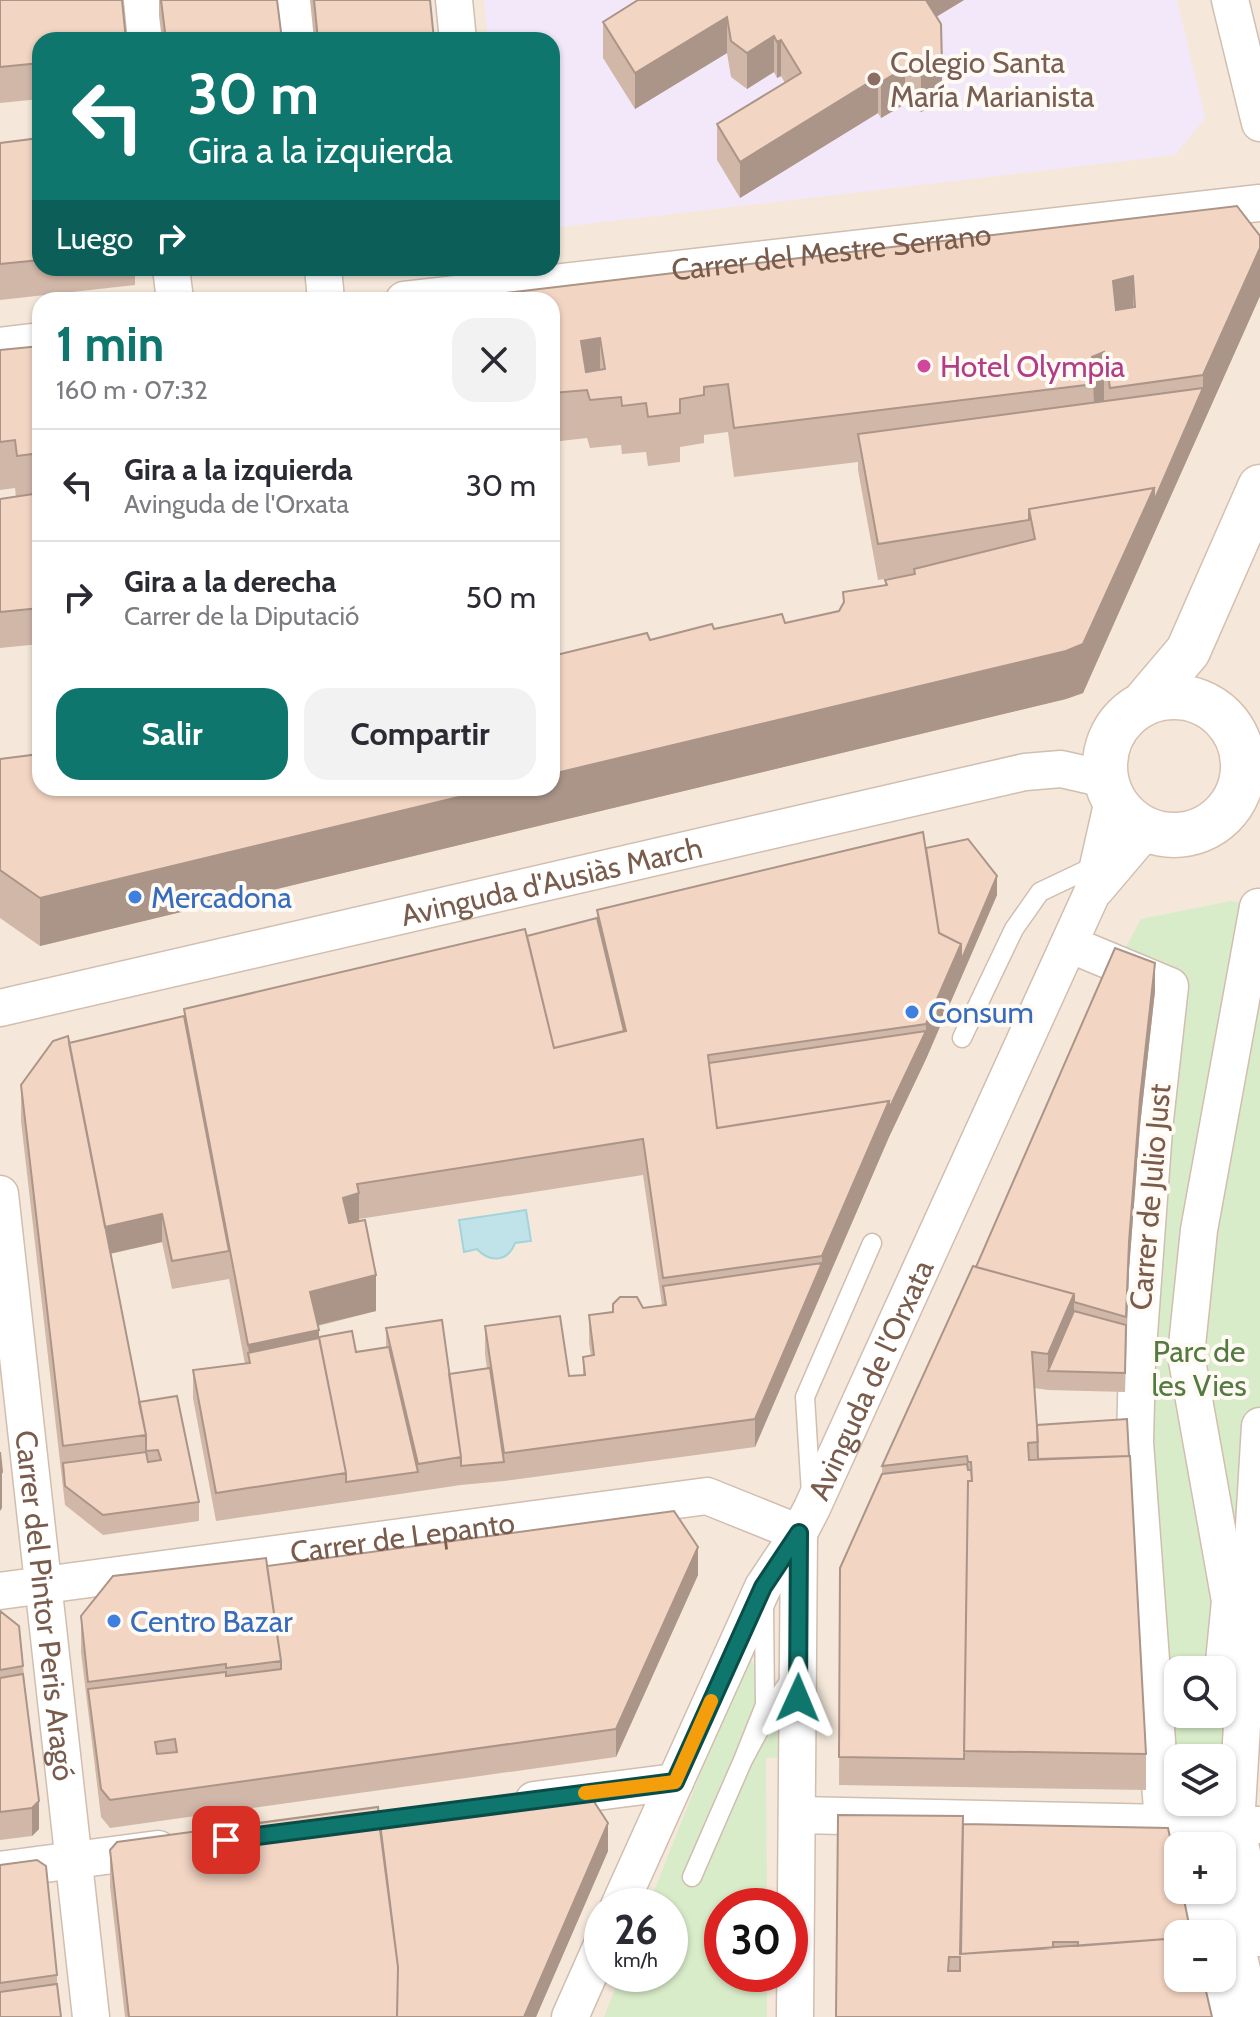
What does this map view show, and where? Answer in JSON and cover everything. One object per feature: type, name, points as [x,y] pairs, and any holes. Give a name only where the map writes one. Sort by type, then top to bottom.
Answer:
[{"type":"main road","points":[[1188,651],[1229,715],[1242,749],[1243,768],[1250,779],[1214,823],[1193,833],[1169,835],[1146,830],[1127,818],[1109,790],[1105,756],[1111,735],[1125,716],[1144,703],[1188,651],[1260,487]]},
{"type":"main road","points":[[1144,703],[1163,697],[1184,696],[1229,715]]},
{"type":"street","points":[[142,0],[145,32]]},
{"type":"street","points":[[294,0],[297,32]]},
{"type":"street","points":[[454,0],[457,32]]},
{"type":"street","points":[[1230,0],[1260,123]]},
{"type":"street","name":"Carrer del Mestre Serrano","points":[[560,271],[1260,203]]},
{"type":"street","name":"Carrer del Mestre Serrano","points":[[434,292],[483,279],[514,276]]},
{"type":"street","points":[[0,346],[32,342]]},
{"type":"street","name":"Avinguda d'Ausiàs March","points":[[0,1008],[1025,772],[1078,771],[1109,790]]},
{"type":"street","name":"Avinguda de l'Orxata","points":[[627,1888],[763,1587],[806,1520],[1069,944],[1095,878],[1109,790]]},
{"type":"street","name":"Avinguda de l'Orxata","points":[[1095,878],[1146,830]]},
{"type":"street","name":"Carrer de Julio Just","points":[[1242,1680],[1186,1355],[1199,1230],[1255,965],[1258,907]]},
{"type":"street","name":"Carrer de Julio Just","points":[[1069,944],[1170,986],[1154,1129],[1137,1362],[1135,1442],[1170,1832]]},
{"type":"street","name":"Carrer del Pintor Peris Aragó","points":[[0,1194],[91,2017]]},
{"type":"street","name":"Carrer de Julio Just","points":[[1260,1426],[1242,1680],[1225,1824],[1260,1938]]},
{"type":"street","name":"Carrer de Lepanto","points":[[0,1591],[707,1496],[806,1520]]},
{"type":"street","points":[[795,2017],[798,1669],[806,1520]]},
{"type":"street","points":[[497,1805],[675,1782]]},
{"type":"street","points":[[797,1815],[1164,1836]]},
{"type":"street","points":[[1188,1832],[1225,1824]]},
{"type":"street","points":[[0,1870],[184,1846]]},
{"type":"street","points":[[1227,1904],[1253,2017]]},
{"type":"street","points":[[570,2017],[584,1986]]},
{"type":"street","points":[[1213,1992],[1219,2017]]},
{"type":"lane","points":[[962,1038],[1014,929],[1040,892],[1095,878]]},
{"type":"lane","points":[[806,1520],[805,1397],[872,1243]]},
{"type":"lane","points":[[692,1877],[765,1705],[763,1587]]},
{"type":"lane","points":[[743,1760],[770,1710],[798,1669]]},
{"type":"shaded area","points":[[0,0],[1260,0],[1260,2017],[0,2017]]},
{"type":"shaded area","name":"Colegio Santa María Marianista","points":[[484,0],[1177,0],[1205,118],[1175,155],[560,227],[560,32],[487,32]]},
{"type":"green space","name":"Parc de les Vies","points":[[1231,901],[1260,906],[1260,1628],[1247,1825],[1260,1903],[1260,2017],[1236,1992],[1236,1920],[1222,1920],[1222,1904],[1236,1904],[1236,1832],[1177,1832],[1176,1816],[1236,1816],[1236,1744],[1172,1744],[1171,1728],[1236,1728],[1236,1656],[1166,1656],[1122,954],[1141,919]]},
{"type":"green space","points":[[747,1656],[785,1701],[783,1757],[766,1758],[767,1888],[704,1888],[704,1992],[767,1992],[767,2017],[604,2017],[614,1992],[688,1992],[688,1888],[655,1888]]},
{"type":"water","points":[[526,1210],[531,1241],[515,1243],[508,1254],[498,1258],[487,1257],[477,1249],[464,1252],[459,1220]]},
{"type":"building","points":[[0,0],[122,0],[125,32],[32,32],[32,64],[0,67]]},
{"type":"building","points":[[161,0],[277,0],[281,32],[165,32]]},
{"type":"building","points":[[314,0],[430,0],[433,32],[317,32]]},
{"type":"building","points":[[638,0],[926,0],[941,24],[942,64],[921,76],[905,68],[881,82],[878,77],[740,162],[717,124],[801,73],[781,40],[777,42],[774,36],[747,53],[731,41],[727,17],[635,73],[603,22]]},
{"type":"building","points":[[32,139],[32,261],[0,264],[0,143]]},
{"type":"building","points":[[1237,206],[1260,236],[1260,248],[1203,375],[1110,388],[1104,352],[1092,357],[1094,384],[734,428],[728,384],[704,387],[704,395],[680,399],[680,413],[648,417],[646,403],[622,406],[621,397],[590,400],[587,390],[560,392],[560,292],[513,292]],"holes":[[[1133,276],[1135,307],[1116,310],[1113,281]],[[600,338],[605,369],[586,372],[581,341]]]},
{"type":"building","points":[[32,347],[32,454],[17,456],[15,440],[0,442],[0,350]]},
{"type":"building","points":[[1203,388],[1154,501],[1154,488],[1029,509],[1029,520],[878,544],[858,434]]},
{"type":"building","points":[[1154,488],[1083,644],[1066,651],[560,772],[560,654],[647,633],[650,640],[712,624],[714,629],[782,614],[785,623],[839,611],[844,602],[843,592],[887,585],[885,580],[915,574],[914,569],[1035,539],[1029,509]]},
{"type":"building","points":[[32,494],[32,609],[0,612],[0,499]]},
{"type":"building","points":[[32,755],[32,796],[463,796],[40,898],[0,870],[0,759]]},
{"type":"building","points":[[923,832],[939,933],[961,944],[926,1024],[708,1055],[717,1128],[889,1101],[822,1256],[663,1278],[643,1139],[357,1184],[359,1193],[343,1198],[349,1223],[365,1220],[376,1275],[310,1292],[319,1330],[248,1345],[184,1009],[525,929],[554,1048],[626,1031],[597,910]]},
{"type":"building","points":[[968,839],[997,876],[961,961],[961,944],[939,933],[926,848]]},
{"type":"building","points":[[597,918],[624,1031],[554,1048],[527,936]]},
{"type":"building","points":[[1115,948],[1155,963],[1140,1098],[1126,1317],[1074,1302],[1074,1294],[976,1267]]},
{"type":"building","points":[[184,1016],[229,1251],[172,1261],[162,1214],[105,1227],[69,1043]]},
{"type":"building","points":[[926,1031],[889,1109],[889,1101],[717,1128],[709,1063]]},
{"type":"building","points":[[68,1036],[146,1435],[63,1446],[21,1085],[53,1041]]},
{"type":"building","points":[[822,1263],[755,1419],[504,1453],[485,1326],[560,1316],[569,1376],[585,1375],[583,1357],[594,1355],[589,1315],[613,1312],[613,1304],[620,1297],[637,1297],[643,1308],[666,1305],[663,1286]]},
{"type":"building","points":[[973,1266],[1074,1294],[1048,1354],[1032,1352],[1038,1442],[1028,1443],[1029,1460],[1130,1456],[1146,1754],[964,1751],[968,1481],[972,1481],[971,1462],[968,1462],[967,1456],[882,1466]]},
{"type":"building","points":[[1074,1311],[1126,1325],[1125,1373],[1048,1371]]},
{"type":"building","points":[[442,1320],[461,1457],[418,1464],[386,1328]]},
{"type":"building","points":[[352,1331],[356,1352],[389,1347],[418,1472],[346,1482],[319,1337]]},
{"type":"building","points":[[319,1338],[346,1473],[216,1493],[193,1370],[250,1363],[248,1353]]},
{"type":"building","points":[[490,1368],[504,1462],[461,1466],[449,1374]]},
{"type":"building","points":[[177,1396],[199,1502],[103,1515],[65,1486],[63,1463],[146,1452],[148,1462],[161,1460],[158,1450],[146,1451],[139,1402]]},
{"type":"building","points":[[1127,1419],[1129,1456],[1038,1459],[1037,1425]]},
{"type":"building","points":[[967,1464],[972,1481],[968,1481],[964,1759],[839,1757],[840,1568],[882,1474]]},
{"type":"building","points":[[674,1511],[698,1547],[616,1729],[110,1800],[101,1789],[88,1689],[226,1672],[226,1676],[281,1669],[267,1566]],"holes":[[[175,1739],[177,1752],[157,1754],[155,1742]]]},
{"type":"building","points":[[266,1558],[281,1661],[226,1668],[226,1664],[88,1682],[81,1616],[113,1576]]},
{"type":"building","points":[[0,1611],[19,1626],[23,1666],[0,1670]]},
{"type":"building","points":[[23,1674],[39,1801],[32,1808],[0,1812],[0,1678]]},
{"type":"building","points":[[582,1788],[583,1794],[589,1794],[608,1823],[524,2017],[397,2017],[398,1967],[378,1814]]},
{"type":"building","points":[[378,1807],[398,1967],[397,2017],[129,2017],[110,1850],[117,1842]]},
{"type":"building","points":[[838,1815],[963,1816],[960,1954],[1164,1939],[1164,1992],[1206,1992],[1212,2017],[836,2017]],"holes":[[[949,1957],[960,1957],[960,1971],[948,1971]]]},
{"type":"building","points":[[963,1824],[1168,1828],[1169,1832],[1164,1832],[1164,1904],[1185,1904],[1188,1920],[1164,1920],[1164,1939],[1078,1946],[1078,1942],[1053,1942],[1053,1948],[961,1954]]},
{"type":"building","points":[[37,1860],[46,1866],[57,1975],[0,1983],[0,1865]]},
{"type":"building","points":[[57,1984],[61,2017],[0,2017],[0,1992]]},
{"type":"slow traffic","points":[[585,1793],[675,1782],[711,1701]]},
{"type":"place","name":"Colegio Santa María Marianista","points":[[874,79]]},
{"type":"place","name":"Hotel Olympia","points":[[924,366]]},
{"type":"place","name":"Mercadona","points":[[135,897]]},
{"type":"place","name":"Consum","points":[[912,1012]]},
{"type":"place","name":"Centro Bazar","points":[[114,1621]]},
{"type":"route","points":[[226,1840],[675,1782],[763,1587],[799,1533],[798,1698]]}]
